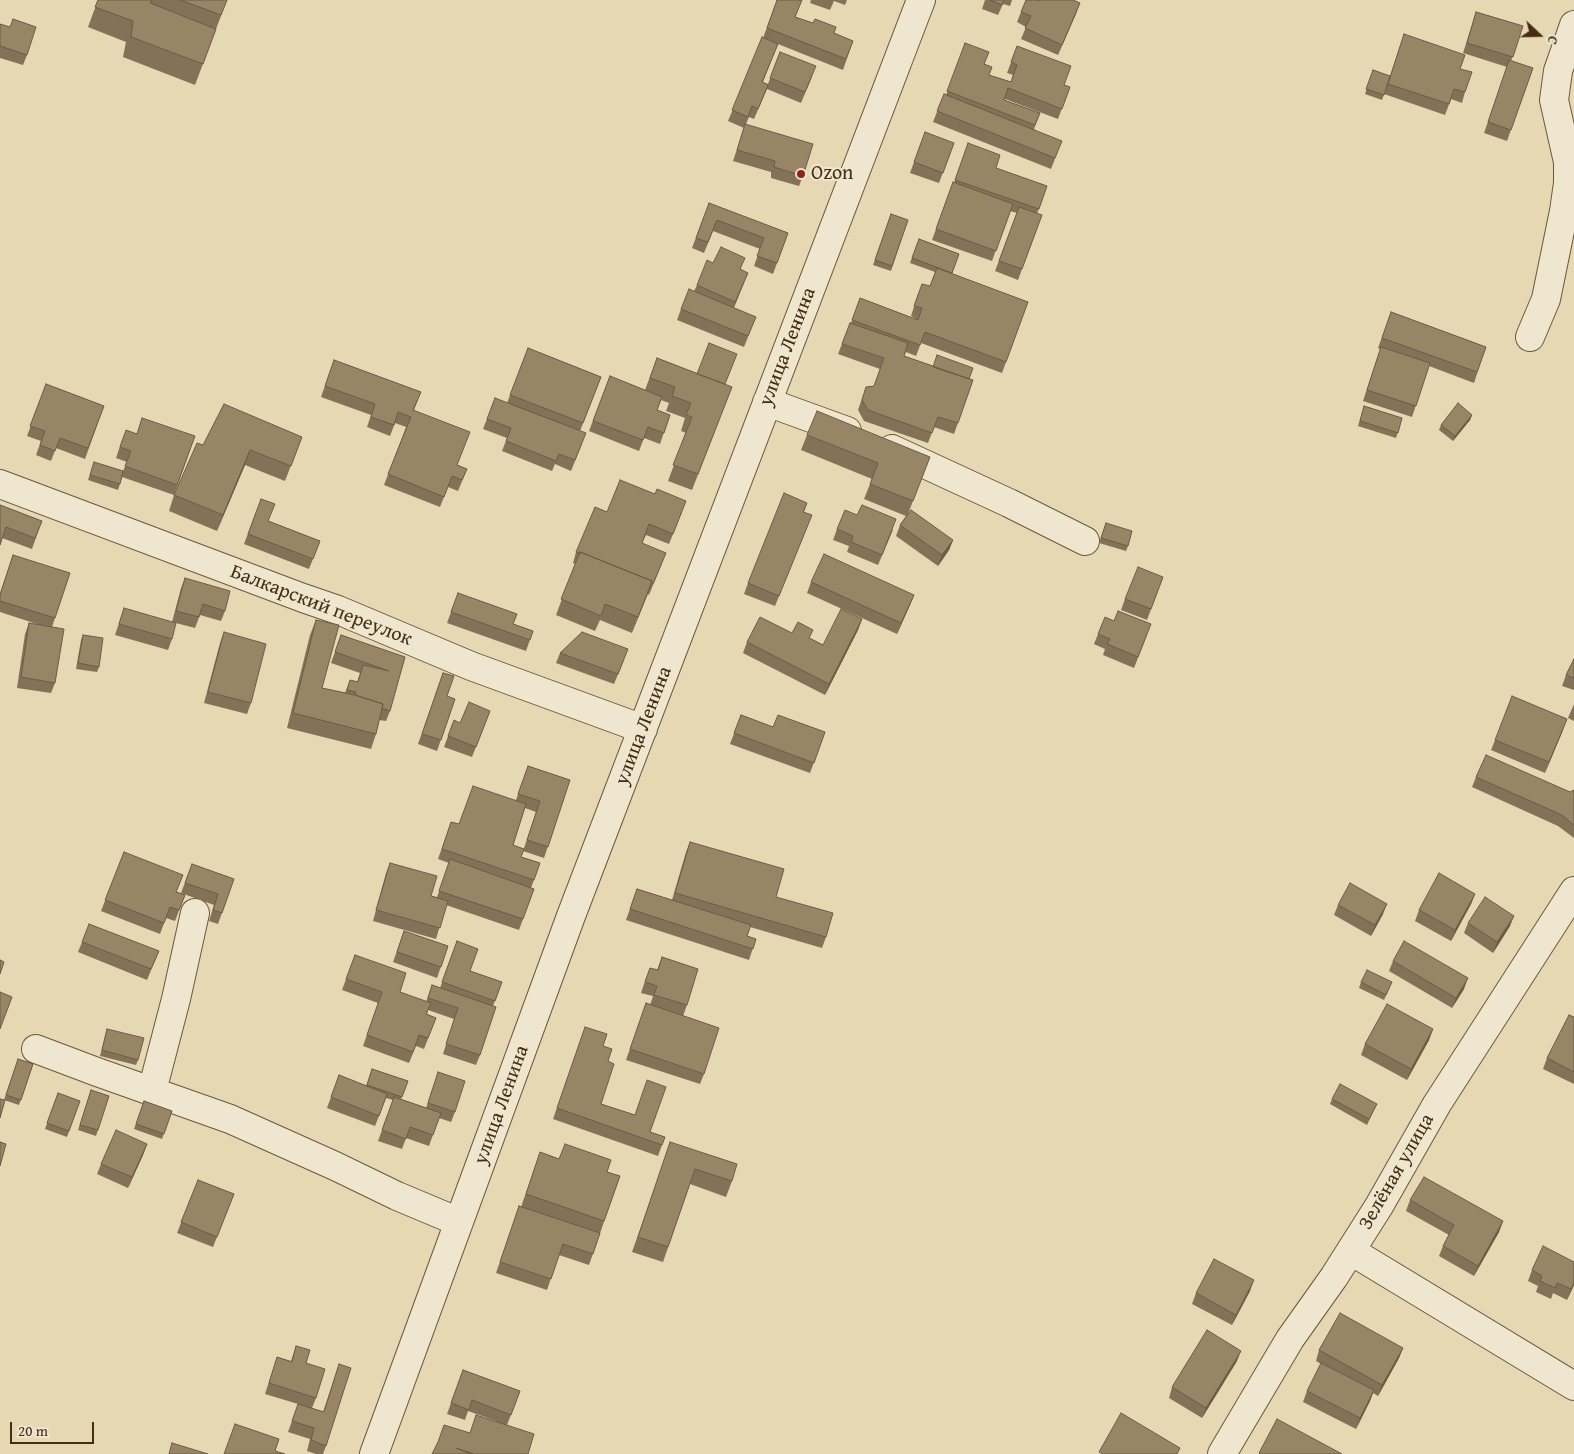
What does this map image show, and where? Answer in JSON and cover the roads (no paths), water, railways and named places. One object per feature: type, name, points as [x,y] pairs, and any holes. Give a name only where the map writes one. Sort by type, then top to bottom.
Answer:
[{"type":"street","name":"улица Ленина","points":[[374,1454],[571,916],[921,0]]},
{"type":"street","points":[[1530,337],[1546,299],[1568,183],[1568,162],[1554,100],[1558,71],[1574,25]]},
{"type":"street","points":[[767,402],[815,418],[909,456],[1084,541]]},
{"type":"street","name":"Балкарский переулок","points":[[0,484],[338,610],[471,666],[643,729]]},
{"type":"street","name":"Зелёная улица","points":[[1222,1454],[1290,1340],[1351,1251],[1379,1206],[1437,1104],[1574,891]]},
{"type":"street","points":[[152,1090],[176,999],[195,913]]},
{"type":"street","points":[[36,1049],[230,1119],[336,1166],[397,1196],[459,1222]]},
{"type":"street","points":[[1351,1251],[1574,1386]]},
{"type":"place","name":"Ozon","points":[[801,174]]}]
